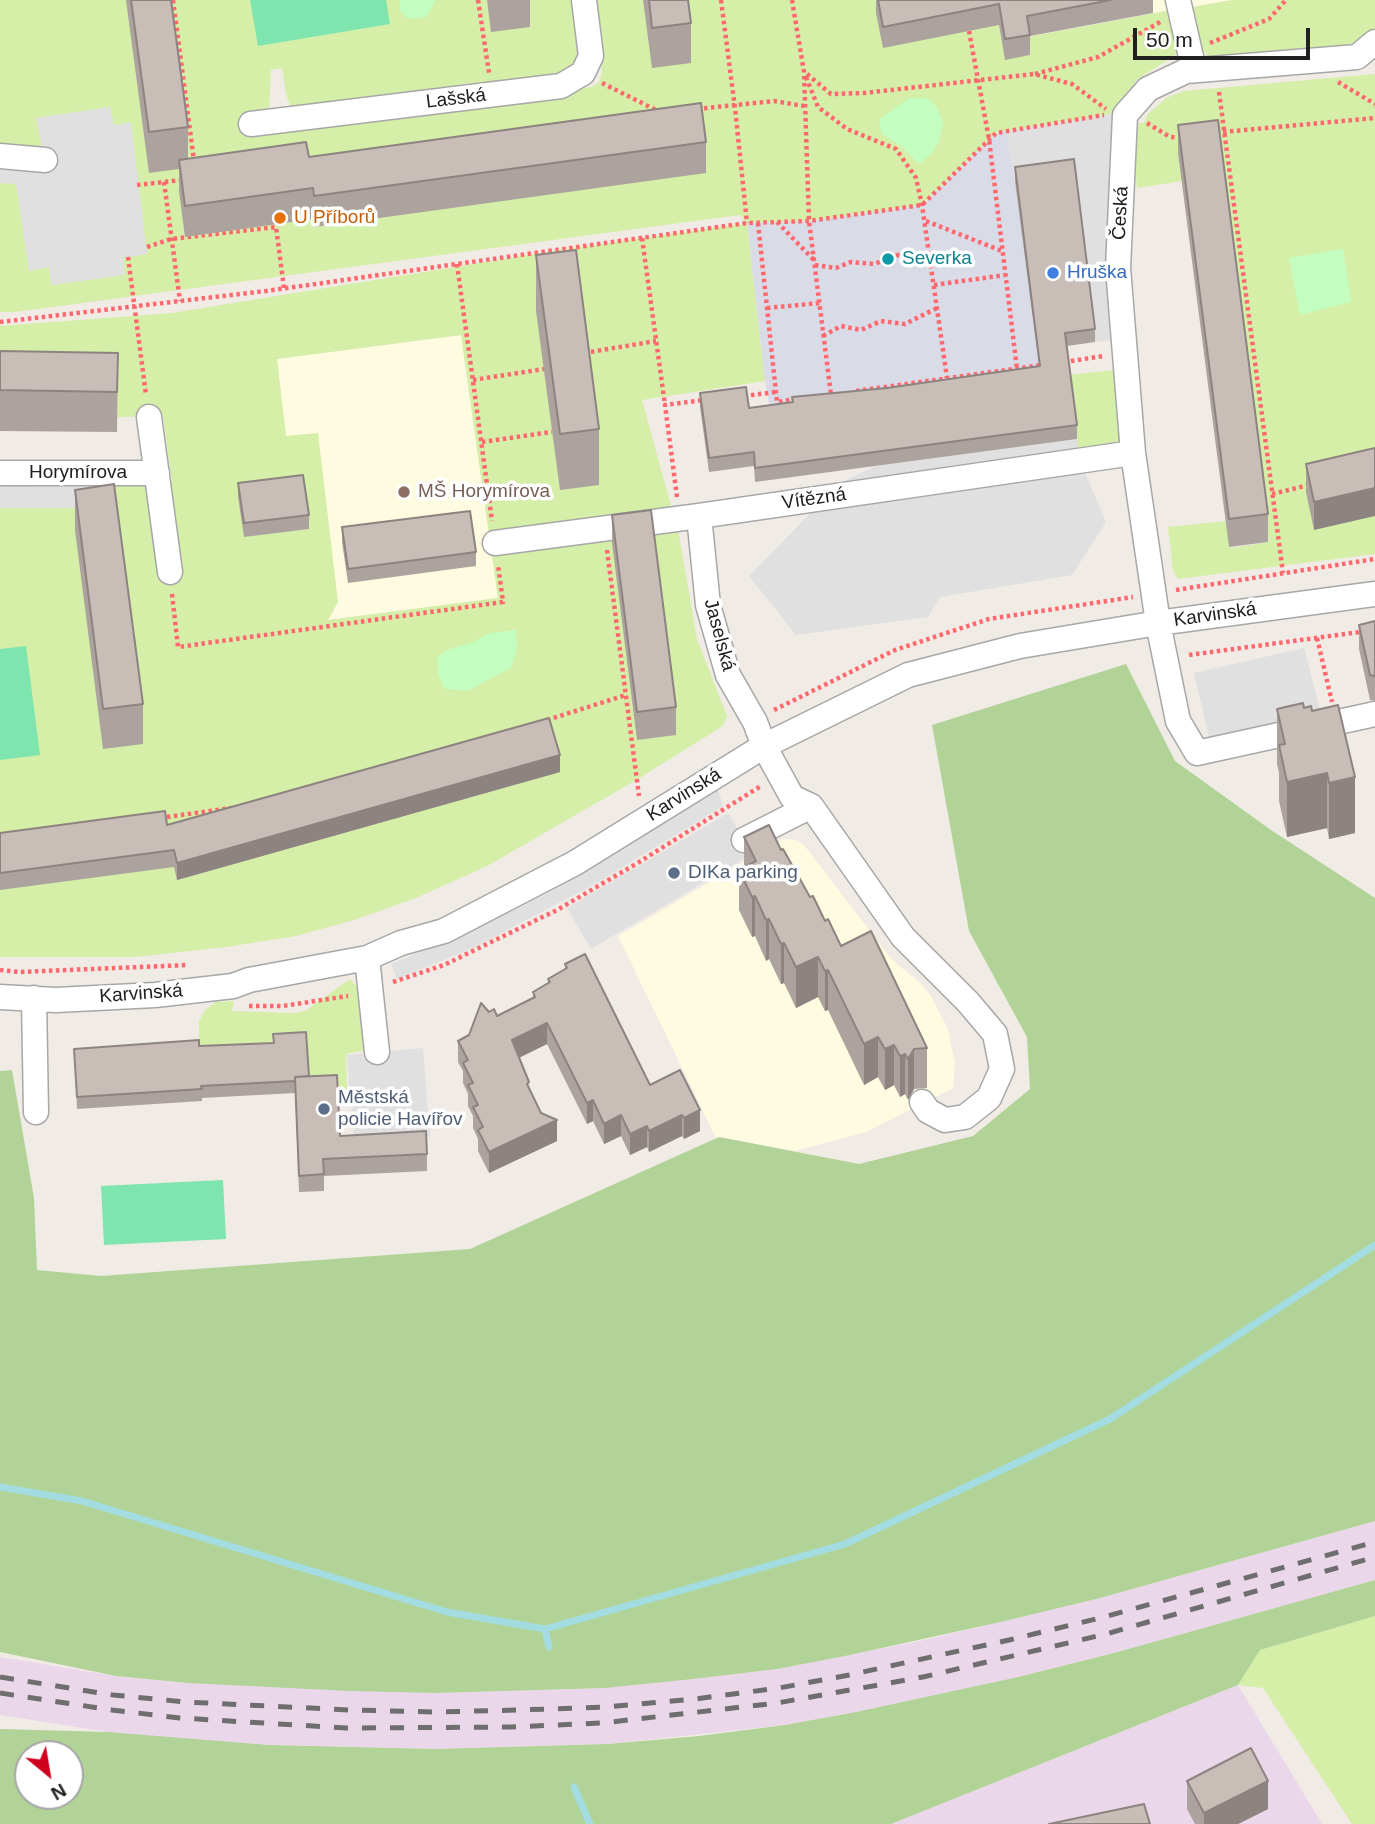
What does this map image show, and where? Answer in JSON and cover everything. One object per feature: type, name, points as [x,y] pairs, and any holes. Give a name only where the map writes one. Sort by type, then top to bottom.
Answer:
[{"type":"street","points":[[583,73],[591,55],[584,0]]},
{"type":"street","points":[[1180,5],[1191,61]]},
{"type":"street","name":"Česká","points":[[1337,722],[1198,753],[1178,721],[1158,623],[1133,453],[1118,268],[1125,116],[1148,89],[1186,71],[1191,61],[1357,57],[1375,41]]},
{"type":"street","name":"Lašská","points":[[251,124],[561,86],[583,73]]},
{"type":"street","points":[[0,156],[45,160]]},
{"type":"street","points":[[149,417],[170,572]]},
{"type":"street","name":"Vítězná","points":[[495,543],[1133,453]]},
{"type":"street","name":"Horymírova","points":[[0,473],[157,474]]},
{"type":"street","name":"Jaselská","points":[[689,517],[708,605],[728,675],[792,797],[811,806],[903,937],[968,1002],[995,1034],[1002,1069],[989,1098],[965,1117],[945,1120],[928,1111],[922,1102]]},
{"type":"street","name":"Karvinská","points":[[0,997],[155,995],[220,987],[367,958],[401,943],[444,931],[575,863],[764,746],[908,674],[1020,646],[1158,623],[1375,594]]},
{"type":"street","points":[[1337,722],[1375,714]]},
{"type":"street","points":[[744,840],[811,806]]},
{"type":"street","points":[[367,958],[377,1052]]},
{"type":"street","points":[[34,998],[36,1112]]},
{"type":"path","points":[[173,0],[195,165]]},
{"type":"path","points":[[478,0],[492,94]]},
{"type":"path","points":[[721,0],[747,223]]},
{"type":"path","points":[[792,0],[804,72],[809,221],[831,394],[1044,365]]},
{"type":"path","points":[[1191,61],[1269,19],[1286,0]]},
{"type":"path","points":[[804,72],[831,94],[864,93],[1034,74],[1098,57],[1180,5]]},
{"type":"path","points":[[969,31],[989,139],[1017,369]]},
{"type":"path","points":[[804,72],[818,107],[847,129],[896,149],[916,178],[925,221],[947,378]]},
{"type":"path","points":[[583,73],[660,111],[673,111]]},
{"type":"path","points":[[0,322],[284,288],[747,223],[809,221],[922,205],[996,133],[1112,114],[1072,84],[1034,74]]},
{"type":"path","points":[[1332,79],[1375,104]]},
{"type":"path","points":[[1217,83],[1283,573]]},
{"type":"path","points":[[685,110],[774,101],[804,106]]},
{"type":"path","points":[[1213,133],[1375,118]]},
{"type":"path","points":[[1142,119],[1155,130],[1170,137],[1191,136]]},
{"type":"path","points":[[137,185],[186,180]]},
{"type":"path","points":[[164,182],[180,301]]},
{"type":"path","points":[[925,221],[1003,251]]},
{"type":"path","points":[[777,222],[814,263],[836,268],[851,262],[874,264],[898,255],[920,259],[929,254]]},
{"type":"path","points":[[758,223],[778,402],[804,398]]},
{"type":"path","points":[[147,247],[172,239],[276,226],[284,288]]},
{"type":"path","points":[[642,238],[665,405],[689,517]]},
{"type":"path","points":[[128,257],[149,417]]},
{"type":"path","points":[[170,572],[178,647],[502,602],[457,264]]},
{"type":"path","points":[[934,285],[1006,275]]},
{"type":"path","points":[[767,308],[820,303]]},
{"type":"path","points":[[824,336],[841,326],[861,330],[881,321],[905,324],[937,308]]},
{"type":"path","points":[[582,354],[656,341]]},
{"type":"path","points":[[1057,363],[1125,353]]},
{"type":"path","points":[[473,380],[544,369]]},
{"type":"path","points":[[734,397],[776,391]]},
{"type":"path","points":[[665,405],[706,400]]},
{"type":"path","points":[[482,442],[552,432]]},
{"type":"path","points":[[1272,494],[1311,485]]},
{"type":"path","points":[[604,528],[639,796]]},
{"type":"path","points":[[1165,658],[1375,630]]},
{"type":"path","points":[[1317,638],[1337,722]]},
{"type":"path","points":[[546,720],[626,695]]},
{"type":"path","points":[[149,820],[242,805]]},
{"type":"shaded area","points":[[1151,0],[1232,0],[1153,13]]},
{"type":"shaded area","points":[[110,107],[114,125],[131,122],[147,254],[123,258],[125,275],[51,285],[49,267],[29,271],[16,184],[0,183],[0,156],[45,160],[36,118]]},
{"type":"shaded area","points":[[1112,114],[1109,168],[1115,340],[1095,342],[1074,174],[1015,181],[1006,131]]},
{"type":"shaded area","name":"Severka","points":[[1006,131],[1015,181],[1069,375],[771,415],[747,223],[809,221],[922,205],[996,133]]},
{"type":"shaded area","name":"MŠ Horymírova","points":[[461,335],[498,598],[327,620],[334,611],[318,434],[286,436],[277,359]]},
{"type":"shaded area","points":[[1077,439],[1082,466],[1106,522],[1072,575],[940,597],[928,617],[796,635],[749,576],[840,483],[875,466]]},
{"type":"shaded area","points":[[0,486],[107,487],[104,508],[0,508]]},
{"type":"shaded area","points":[[1304,648],[1324,725],[1212,750],[1194,673]]},
{"type":"shaded area","points":[[718,789],[723,806],[595,884],[475,947],[397,979],[391,964],[487,924],[552,891]]},
{"type":"shaded area","name":"DIKa parking","points":[[728,813],[752,854],[591,949],[567,908]]},
{"type":"shaded area","points":[[783,839],[795,840],[804,845],[893,961],[918,981],[931,996],[948,1029],[955,1063],[953,1088],[866,1132],[795,1151],[716,1138],[618,936]]},
{"type":"shaded area","points":[[423,1048],[430,1137],[354,1143],[347,1055]]},
{"type":"shaded area","points":[[1375,1521],[1375,1580],[1018,1677],[785,1725],[608,1744],[436,1749],[269,1745],[183,1739],[108,1732],[0,1715],[0,1657],[116,1676],[188,1683],[436,1693],[605,1688],[776,1669],[920,1641],[1100,1598]]},
{"type":"shaded area","points":[[1238,1685],[1322,1824],[891,1824]]},
{"type":"green space","points":[[0,0],[577,0],[581,52],[575,64],[564,75],[474,90],[473,83],[460,84],[460,92],[299,110],[290,105],[282,68],[271,70],[269,107],[252,130],[592,87],[599,82],[602,72],[596,22],[590,0],[946,0],[999,25],[1005,59],[1027,37],[1172,10],[1177,54],[1138,79],[1112,114],[996,133],[922,205],[803,222],[747,223],[765,381],[642,400],[679,535],[697,639],[727,716],[723,726],[633,782],[487,866],[416,898],[357,919],[296,936],[136,957],[0,957],[0,508],[104,508],[107,487],[120,482],[172,482],[163,416],[117,417],[117,393],[0,391],[0,326],[172,313],[565,249],[746,223],[740,215],[0,312]],"holes":[[[461,335],[498,598],[328,620],[338,602],[318,433],[286,436],[277,359]]]},
{"type":"green space","points":[[250,0],[386,0],[390,24],[258,46]]},
{"type":"green space","points":[[400,0],[434,0],[435,3],[426,17],[413,19],[405,17],[400,10]]},
{"type":"green space","points":[[1232,0],[1375,0],[1375,29],[1358,47],[1209,57],[1200,41],[1193,7]]},
{"type":"green space","points":[[1375,74],[1375,554],[1178,579],[1173,571],[1168,527],[1227,521],[1230,548],[1269,542],[1261,482],[1182,181],[1137,188],[1134,153],[1138,123],[1144,123],[1148,114],[1166,98],[1184,91]]},
{"type":"green space","points":[[909,98],[928,98],[937,107],[943,122],[939,142],[919,164],[902,147],[882,134],[879,120]]},
{"type":"green space","points":[[1343,249],[1351,302],[1300,315],[1289,258]]},
{"type":"green space","points":[[1123,369],[1127,450],[1079,460],[1069,375]]},
{"type":"green space","points":[[515,630],[517,646],[512,667],[468,691],[445,689],[438,675],[437,658],[447,650],[473,642],[490,633]]},
{"type":"green space","points":[[26,646],[40,755],[0,760],[0,649]]},
{"type":"green space","points":[[1126,664],[1175,761],[1271,830],[1375,898],[1375,1521],[1100,1598],[845,1656],[777,1669],[605,1688],[436,1693],[188,1683],[116,1676],[0,1652],[0,1071],[12,1070],[34,1198],[37,1270],[101,1276],[470,1249],[719,1137],[859,1164],[973,1136],[1030,1089],[1027,1037],[969,931],[932,725]]},
{"type":"green space","points":[[350,979],[363,995],[367,1050],[346,1054],[347,1091],[316,1092],[199,1059],[199,1021],[205,1010],[216,1002],[234,1001],[232,1011],[294,1013],[305,1011]]},
{"type":"green space","points":[[223,1180],[226,1239],[104,1245],[101,1186]]},
{"type":"green space","points":[[1375,1580],[1375,1616],[1260,1650],[1238,1685],[891,1824],[0,1824],[0,1729],[108,1732],[269,1745],[436,1749],[608,1744],[785,1725],[1018,1677]]},
{"type":"green space","points":[[1375,1616],[1375,1824],[1352,1824],[1263,1688],[1238,1685],[1260,1650]]},
{"type":"building","points":[[131,0],[171,0],[188,127],[149,132]]},
{"type":"building","points":[[649,0],[688,0],[691,23],[652,28]]},
{"type":"building","points":[[878,0],[1111,0],[1027,16],[1030,35],[1005,39],[999,4],[883,27]]},
{"type":"building","points":[[701,103],[706,142],[314,196],[313,188],[185,206],[179,160],[306,142],[309,157]]},
{"type":"building","points":[[1218,120],[1268,514],[1229,519],[1178,125]]},
{"type":"building","points":[[1074,159],[1095,329],[1065,333],[1077,425],[755,468],[754,452],[709,458],[700,393],[746,387],[749,408],[793,402],[792,397],[887,388],[1040,366],[1015,167]]},
{"type":"building","points":[[576,250],[599,429],[560,434],[536,255]]},
{"type":"building","points":[[0,351],[118,353],[117,392],[0,390]]},
{"type":"building","points":[[1375,448],[1375,488],[1314,502],[1306,464]]},
{"type":"building","points":[[303,475],[309,515],[244,523],[238,483]]},
{"type":"building","points":[[114,484],[143,704],[103,709],[75,490]]},
{"type":"building","points":[[651,510],[676,707],[637,712],[612,515]]},
{"type":"building","points":[[470,511],[476,552],[348,569],[342,527]]},
{"type":"building","points":[[1375,621],[1375,676],[1370,675],[1359,625]]},
{"type":"building","points":[[1303,703],[1304,708],[1311,706],[1312,711],[1338,705],[1355,777],[1329,783],[1327,773],[1287,782],[1279,745],[1285,744],[1277,709]]},
{"type":"building","points":[[549,718],[560,755],[177,863],[174,850],[0,873],[0,833],[165,811],[167,825]]},
{"type":"building","points":[[769,825],[810,897],[813,896],[825,921],[828,919],[841,946],[871,931],[927,1048],[914,1049],[908,1059],[905,1054],[900,1056],[894,1045],[885,1049],[878,1037],[864,1044],[828,970],[825,971],[818,957],[796,967],[769,919],[766,920],[755,896],[752,897],[739,870],[756,861],[744,837]]},
{"type":"building","points":[[585,954],[650,1085],[680,1070],[700,1110],[684,1118],[682,1115],[649,1131],[647,1126],[630,1134],[621,1115],[604,1124],[593,1100],[587,1103],[547,1023],[512,1040],[529,1082],[527,1084],[541,1113],[557,1120],[489,1152],[478,1130],[483,1127],[473,1107],[478,1105],[468,1085],[473,1083],[463,1063],[468,1060],[458,1041],[469,1035],[481,1003],[489,1012],[494,1009],[497,1016],[535,997],[533,992],[567,968],[565,964]]},
{"type":"building","points":[[306,1032],[309,1076],[295,1077],[295,1081],[77,1097],[74,1049],[199,1040],[199,1046],[274,1043],[273,1034]]},
{"type":"building","points":[[337,1075],[340,1136],[426,1131],[427,1154],[323,1159],[324,1174],[299,1176],[295,1077]]},
{"type":"building","points":[[1251,1748],[1268,1781],[1204,1813],[1187,1781]]},
{"type":"building","points":[[1144,1804],[1150,1824],[1049,1824]]},
{"type":"waterway","points":[[0,1487],[82,1501],[447,1612],[545,1629],[845,1544],[1110,1419],[1375,1245]]},
{"type":"waterway","points":[[545,1629],[549,1647]]},
{"type":"waterway","points":[[574,1787],[590,1824]]},
{"type":"railway","points":[[0,1677],[113,1695],[186,1702],[350,1710],[519,1710],[606,1707],[695,1699],[849,1675],[1009,1640],[1104,1617],[1375,1542]]},
{"type":"railway","points":[[0,1693],[180,1718],[346,1728],[512,1727],[602,1723],[777,1703],[923,1677],[1106,1634],[1375,1557]]},
{"type":"place","name":"U Příborů","points":[[280,218]]},
{"type":"place","name":"Severka","points":[[888,259]]},
{"type":"place","name":"Hruška","points":[[1053,273]]},
{"type":"place","name":"MŠ Horymírova","points":[[404,492]]},
{"type":"place","name":"DIKa parking","points":[[674,873]]},
{"type":"place","name":"Městská policie Havířov","points":[[324,1109]]}]
